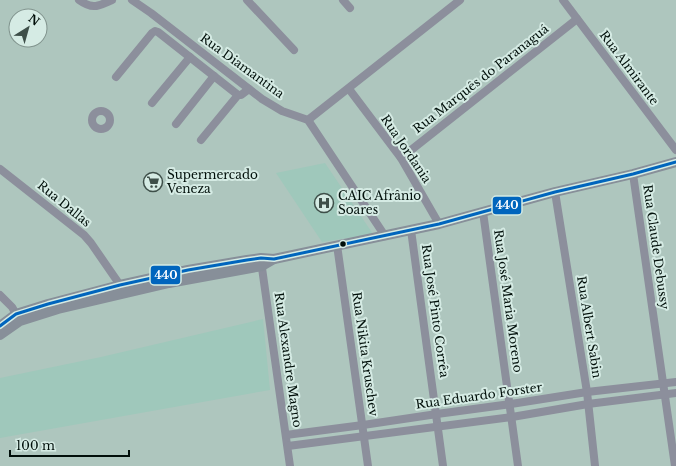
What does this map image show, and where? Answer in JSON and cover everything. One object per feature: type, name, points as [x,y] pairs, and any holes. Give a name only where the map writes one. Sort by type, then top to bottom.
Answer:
[{"type":"main road","points":[[0,335],[20,322],[58,309],[274,259],[439,224],[555,192],[633,174],[676,162]]},
{"type":"main road","points":[[0,326],[16,314],[120,285],[188,270],[262,262]]},
{"type":"street","points":[[79,0],[86,5],[99,6],[112,0]]},
{"type":"street","name":"Rua Diamantina","points":[[132,0],[262,99],[282,111],[308,120]]},
{"type":"street","points":[[247,0],[294,50]]},
{"type":"street","points":[[343,0],[350,8]]},
{"type":"street","points":[[385,236],[308,120],[460,0]]},
{"type":"street","name":"Rua Almirante","points":[[563,0],[676,150]]},
{"type":"street","name":"Rua Marquês do Paranaguá","points":[[400,158],[577,19]]},
{"type":"street","points":[[116,77],[155,31],[238,95]]},
{"type":"street","points":[[152,104],[190,57]]},
{"type":"street","points":[[176,124],[214,76]]},
{"type":"street","points":[[201,140],[238,95],[241,95],[249,89]]},
{"type":"street","name":"Rua Jordania","points":[[349,89],[400,158],[439,224]]},
{"type":"street","name":"Rua Dallas","points":[[0,169],[84,235],[120,285]]},
{"type":"street","name":"Rua Claude Debussy","points":[[633,174],[675,466]]},
{"type":"street","name":"Rua Albert Sabin","points":[[555,192],[588,404],[595,466]]},
{"type":"street","name":"Rua José Maria Moreno","points":[[483,212],[518,466]]},
{"type":"street","name":"Rua José Pinto Corrêa","points":[[411,230],[443,466]]},
{"type":"street","name":"Rua Nikita Kruschev","points":[[337,245],[368,466]]},
{"type":"street","name":"Rua Alexandre Magno","points":[[262,262],[290,466]]},
{"type":"street","points":[[0,295],[12,307],[16,314]]},
{"type":"street","name":"Rua Eduardo Forster","points":[[286,435],[363,426],[586,392],[676,382]]},
{"type":"street","name":"Rua Eduardo Forster","points":[[288,446],[512,417],[588,404],[676,393]]},
{"type":"shaded area","name":"CAIC Afrânio Soares","points":[[325,163],[373,234],[322,242],[276,173]]},
{"type":"shaded area","points":[[263,319],[270,390],[0,438],[0,378],[101,357]]},
{"type":"transit line","name":"440","points":[[0,326],[16,314],[120,285],[188,270],[247,260],[261,258],[274,259],[439,224],[555,192],[633,174],[676,162]]},
{"type":"place","name":"Supermercado Veneza","points":[[153,182]]},
{"type":"place","name":"CAIC Afrânio Soares","points":[[324,203]]}]
